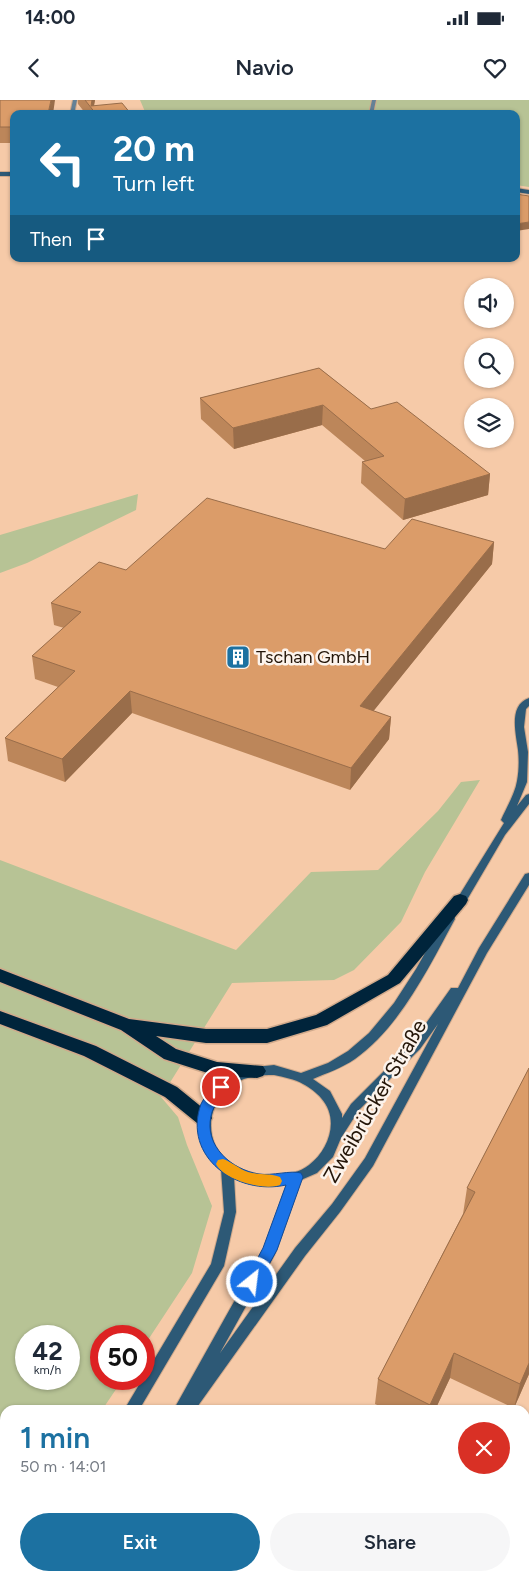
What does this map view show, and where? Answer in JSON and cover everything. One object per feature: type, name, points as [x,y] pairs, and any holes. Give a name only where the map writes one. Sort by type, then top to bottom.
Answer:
[{"type":"highway","points":[[127,1025],[206,1036],[268,1036],[321,1020],[394,978],[460,900]]},
{"type":"highway","points":[[0,975],[127,1025],[170,1054],[217,1069],[258,1071]]},
{"type":"highway","points":[[0,1017],[90,1052],[171,1092],[203,1118]]},
{"type":"main road","name":"Zweibrücker Straße","points":[[501,833],[522,782],[523,752],[519,727],[522,708],[529,701]]},
{"type":"main road","name":"Zweibrücker Straße","points":[[304,1077],[333,1066],[358,1051],[392,1015],[424,966],[460,900],[501,833],[529,797]]},
{"type":"main road","name":"Zweibrücker Straße","points":[[338,1135],[355,1108],[416,1046],[483,951],[529,877]]},
{"type":"main road","name":"Zweibrücker Straße","points":[[191,1405],[300,1252],[336,1208],[369,1162],[483,951]]},
{"type":"main road","points":[[274,1070],[304,1077],[320,1088],[332,1102],[337,1118],[338,1135],[330,1153],[315,1167],[296,1177],[278,1181],[259,1180],[242,1176],[227,1168],[212,1153],[204,1136],[203,1118],[209,1101],[221,1087],[238,1076],[258,1071],[274,1070]]},
{"type":"main road","points":[[134,1405],[217,1266],[230,1212],[227,1168]]},
{"type":"main road","name":"Zweibrücker Straße","points":[[183,1405],[270,1250],[296,1177]]},
{"type":"green space","points":[[140,100],[529,100],[529,187],[520,186],[520,110],[144,110]]},
{"type":"green space","points":[[138,494],[136,510],[27,563],[0,573],[0,535]]},
{"type":"green space","points":[[480,780],[425,872],[401,922],[354,970],[334,980],[232,983],[161,1097],[178,1117],[187,1145],[212,1206],[192,1273],[155,1329],[155,1325],[90,1325],[90,1390],[116,1390],[105,1405],[0,1405],[0,860],[236,950],[311,872],[378,870],[438,811],[461,782]]},
{"type":"building","points":[[0,100],[51,100],[49,110],[10,110],[10,127],[0,127]]},
{"type":"building","points":[[85,100],[92,100],[91,106],[122,103],[128,110],[93,110]]},
{"type":"building","points":[[520,195],[529,196],[529,222],[520,223]]},
{"type":"building","points":[[319,368],[371,409],[397,402],[490,474],[405,499],[362,462],[384,456],[323,405],[233,428],[200,398]]},
{"type":"building","name":"Tschan GmbH","points":[[207,498],[385,549],[412,519],[494,542],[360,706],[391,717],[351,768],[130,691],[62,759],[5,738],[75,671],[32,656],[81,612],[51,603],[99,562],[126,570]]},
{"type":"building","points":[[529,1068],[529,1363],[520,1384],[454,1353],[430,1405],[378,1379],[475,1192],[467,1188]]},
{"type":"slow traffic","points":[[223,1164],[242,1176],[275,1181]]},
{"type":"place","name":"Tschan GmbH","points":[[238,657]]},
{"type":"route","points":[[221,1087],[209,1101],[203,1118],[204,1136],[212,1153],[227,1168],[242,1176],[259,1180],[278,1181],[296,1177],[270,1250],[252,1282]]}]
